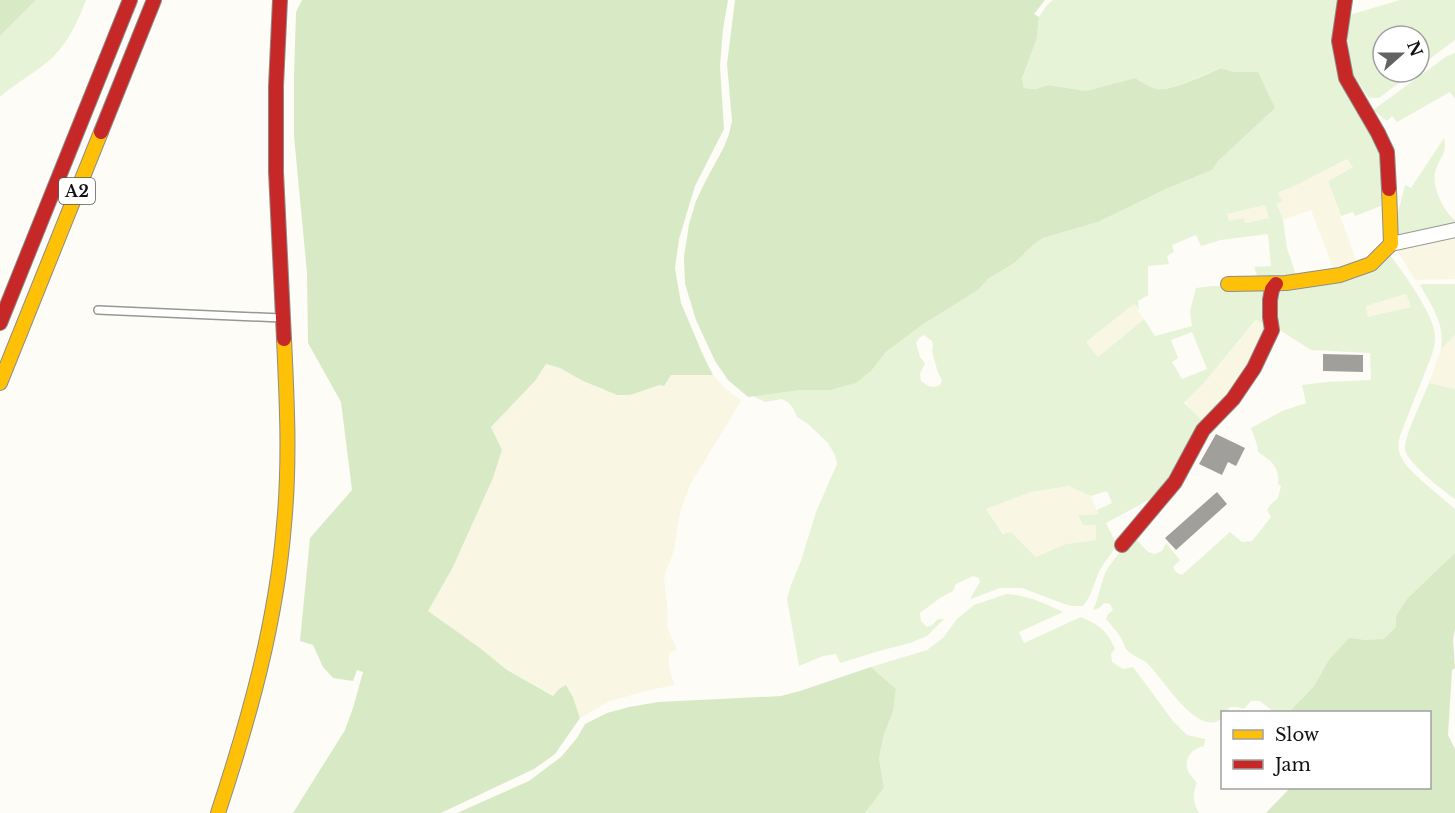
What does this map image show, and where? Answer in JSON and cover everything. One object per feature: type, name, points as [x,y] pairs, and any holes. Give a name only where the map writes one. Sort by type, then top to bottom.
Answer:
[{"type":"main road","name":"A2","points":[[0,323],[130,0]]},
{"type":"main road","name":"A2","points":[[0,383],[154,0]]},
{"type":"main road","points":[[218,813],[250,709],[267,641],[283,547],[288,456],[284,318],[276,172],[276,76],[280,0]]},
{"type":"main road","points":[[1228,284],[1286,284],[1340,275],[1371,264],[1391,244],[1387,152],[1346,78],[1342,60],[1339,41],[1345,0]]},
{"type":"main road","points":[[1122,545],[1175,482],[1203,430],[1233,399],[1254,368],[1272,330],[1270,300],[1276,284]]},
{"type":"street","points":[[1391,244],[1455,230]]},
{"type":"lane","points":[[98,310],[284,318]]},
{"type":"shaded area","points":[[1348,159],[1353,167],[1328,181],[1358,266],[1334,271],[1311,210],[1283,220],[1277,203],[1278,193]]},
{"type":"shaded area","points":[[1265,205],[1269,218],[1244,223],[1229,221],[1227,214]]},
{"type":"shaded area","points":[[1455,233],[1455,279],[1415,280],[1397,250]]},
{"type":"shaded area","points":[[1406,294],[1411,307],[1368,318],[1366,306]]},
{"type":"shaded area","points":[[1134,304],[1144,319],[1098,357],[1086,342]]},
{"type":"shaded area","points":[[1257,320],[1267,325],[1258,353],[1204,422],[1188,407],[1186,401]]},
{"type":"shaded area","points":[[1455,335],[1455,389],[1429,383],[1441,349]]},
{"type":"shaded area","points":[[546,364],[560,368],[602,390],[646,390],[660,385],[664,386],[671,375],[713,375],[741,401],[690,485],[680,512],[674,550],[664,577],[668,612],[667,626],[677,649],[669,653],[669,667],[674,685],[610,701],[580,718],[573,697],[559,689],[554,696],[507,670],[427,611],[453,567],[493,478],[502,450],[491,427],[535,381]]},
{"type":"shaded area","points":[[1070,486],[1091,496],[1098,514],[1079,515],[1096,525],[1097,540],[1066,544],[1036,557],[1011,532],[1004,534],[986,509],[1031,492]]},
{"type":"green space","points":[[0,0],[36,0],[0,36]]},
{"type":"green space","points":[[36,0],[86,0],[64,45],[47,62],[0,97],[0,36]]},
{"type":"green space","points":[[302,0],[728,0],[720,66],[724,129],[695,186],[679,239],[675,268],[681,303],[713,375],[671,375],[664,386],[660,385],[630,395],[617,395],[583,381],[560,368],[546,364],[535,381],[491,427],[502,450],[493,478],[453,567],[428,611],[507,670],[553,696],[566,685],[580,718],[555,754],[534,769],[441,813],[293,813],[345,730],[363,672],[357,670],[353,681],[333,678],[323,667],[313,645],[300,641],[310,538],[352,490],[341,402],[308,343],[307,273],[294,136],[296,12]]},
{"type":"green space","points":[[735,0],[1045,0],[1034,14],[1039,17],[1037,38],[1022,79],[1024,88],[1036,89],[1048,85],[1086,91],[1135,78],[1151,87],[1163,89],[1189,82],[1221,68],[1234,72],[1258,72],[1275,108],[1219,160],[1212,170],[1166,189],[1098,222],[1043,238],[1016,262],[988,279],[978,290],[922,325],[886,352],[872,370],[856,383],[830,390],[801,390],[748,397],[728,380],[715,361],[696,320],[685,284],[684,257],[689,224],[696,201],[724,147],[732,121],[727,64]]},
{"type":"green space","points":[[1053,0],[1341,0],[1335,36],[1382,152],[1381,206],[1355,216],[1353,212],[1341,216],[1328,181],[1353,167],[1347,159],[1278,193],[1282,201],[1277,204],[1283,220],[1287,248],[1297,278],[1258,278],[1254,267],[1271,266],[1268,234],[1221,240],[1201,246],[1196,235],[1172,245],[1174,252],[1167,256],[1169,264],[1148,266],[1148,295],[1138,301],[1139,310],[1134,304],[1086,342],[1098,357],[1144,319],[1155,336],[1192,326],[1190,311],[1196,288],[1267,286],[1267,325],[1256,320],[1203,384],[1184,403],[1204,422],[1175,473],[1149,500],[1106,523],[1117,545],[1100,570],[1083,606],[1071,606],[1022,588],[1000,588],[971,599],[980,582],[979,578],[973,576],[956,584],[953,591],[920,613],[921,621],[927,627],[938,619],[944,619],[927,636],[840,663],[836,654],[823,656],[799,666],[787,599],[816,512],[837,464],[828,443],[797,417],[789,403],[782,399],[765,402],[753,396],[801,390],[872,370],[886,352],[922,325],[978,290],[988,279],[1016,262],[1043,238],[1098,222],[1166,189],[1212,170],[1219,160],[1258,72],[1234,72],[1221,68],[1163,89],[1151,87],[1135,78],[1086,91],[1048,85],[1036,89],[1024,88],[1022,80],[1037,38],[1039,17]],"holes":[[[1265,205],[1269,218],[1245,223],[1244,218],[1229,221],[1227,214]],[[1192,332],[1207,369],[1182,379],[1172,362],[1178,358],[1171,340]],[[924,335],[932,341],[932,351],[942,380],[940,385],[934,387],[921,381],[920,374],[925,363],[920,357],[916,343]],[[1069,486],[1091,496],[1107,491],[1112,503],[1097,510],[1098,514],[1078,515],[1083,525],[1096,525],[1096,540],[1066,544],[1036,557],[1011,532],[1003,534],[986,509],[1031,492]]]},
{"type":"green space","points":[[1400,0],[1455,0],[1455,40],[1431,58],[1431,24],[1371,24],[1371,84],[1397,84],[1379,98],[1369,98],[1351,72],[1346,16]]},
{"type":"green space","points":[[1455,53],[1455,99],[1450,92],[1397,122],[1392,116],[1387,121],[1373,110],[1409,84],[1431,84],[1431,68]]},
{"type":"green space","points":[[1444,138],[1444,152],[1436,169],[1435,182],[1439,197],[1450,216],[1455,220],[1455,225],[1401,237],[1391,230],[1405,185],[1411,188]]},
{"type":"green space","points":[[1389,254],[1423,305],[1435,335],[1430,360],[1400,436],[1399,451],[1411,471],[1455,509],[1455,553],[1396,616],[1396,627],[1384,640],[1359,639],[1328,661],[1314,686],[1290,711],[1273,711],[1260,701],[1251,701],[1244,709],[1230,707],[1227,711],[1221,711],[1221,719],[1213,723],[1203,721],[1192,714],[1147,663],[1127,650],[1106,619],[1113,610],[1110,604],[1104,603],[1093,610],[1108,568],[1134,537],[1148,552],[1155,554],[1162,551],[1166,543],[1180,560],[1173,567],[1182,575],[1230,532],[1242,542],[1252,541],[1271,517],[1267,510],[1278,498],[1281,486],[1278,484],[1278,473],[1274,465],[1258,452],[1251,428],[1282,411],[1306,403],[1302,385],[1371,380],[1370,353],[1311,350],[1278,329],[1277,293]],"holes":[[[1406,294],[1411,307],[1368,317],[1366,306]]]},
{"type":"green space","points":[[1455,284],[1455,335],[1441,349],[1439,323],[1420,285]]},
{"type":"green space","points":[[1429,383],[1455,389],[1455,499],[1419,469],[1405,450],[1410,427]]},
{"type":"green space","points":[[1455,553],[1453,640],[1455,668],[1452,670],[1448,735],[1455,749],[1455,813],[1266,813],[1289,789],[1431,789],[1431,711],[1290,711],[1314,686],[1328,661],[1349,638],[1384,639],[1396,627],[1396,616],[1407,599]]},
{"type":"green space","points":[[1006,594],[1028,598],[1063,612],[1019,632],[1024,643],[1081,617],[1093,623],[1102,629],[1112,642],[1115,649],[1111,654],[1112,662],[1123,669],[1133,667],[1173,721],[1187,735],[1205,739],[1204,746],[1193,751],[1187,762],[1188,771],[1197,783],[1194,798],[1199,813],[865,813],[884,788],[879,758],[884,734],[893,712],[896,689],[871,667],[927,650],[943,638],[957,619],[974,605]]},
{"type":"green space","points":[[871,667],[896,689],[893,712],[884,734],[879,758],[884,788],[865,813],[457,813],[529,781],[561,757],[585,724],[607,713],[658,702],[781,696]]},
{"type":"building","points":[[1323,354],[1363,355],[1363,372],[1323,371]]},
{"type":"building","points":[[1216,434],[1245,448],[1236,466],[1228,462],[1222,475],[1199,464]]},
{"type":"building","points":[[1217,492],[1227,504],[1176,550],[1165,538]]},
{"type":"traffic: slow","points":[[0,383],[101,132]]},
{"type":"traffic: slow","points":[[1228,284],[1286,283],[1340,275],[1371,264],[1391,244],[1389,189]]},
{"type":"traffic: slow","points":[[218,813],[260,671],[275,599],[286,502],[287,409],[284,339]]},
{"type":"traffic: jam","points":[[0,323],[130,0]]},
{"type":"traffic: jam","points":[[101,132],[154,0]]},
{"type":"traffic: jam","points":[[280,0],[276,86],[276,172],[284,339]]},
{"type":"traffic: jam","points":[[1345,0],[1339,41],[1346,78],[1387,152],[1389,189]]},
{"type":"traffic: jam","points":[[1122,545],[1175,482],[1203,430],[1233,399],[1254,368],[1272,330],[1270,300],[1272,289],[1276,284]]}]
